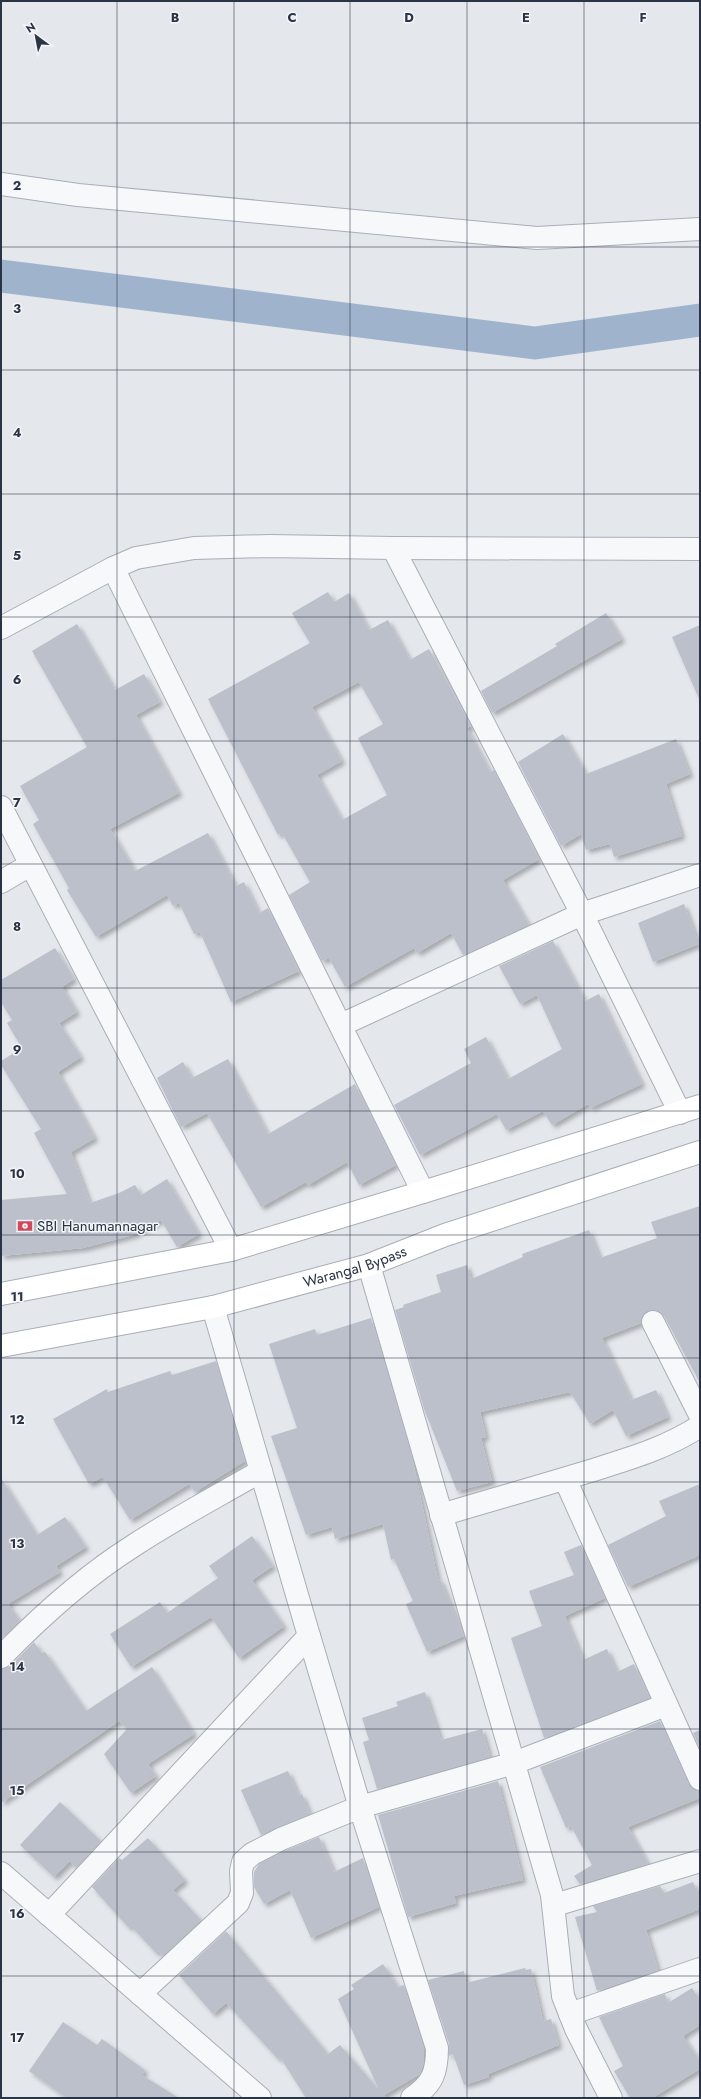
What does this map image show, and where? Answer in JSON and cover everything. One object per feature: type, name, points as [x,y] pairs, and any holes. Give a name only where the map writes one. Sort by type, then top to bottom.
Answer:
[{"type":"main road","points":[[1,1294],[231,1250],[424,1192],[700,1106]]},
{"type":"main road","name":"Warangal Bypass","points":[[1,1346],[213,1307],[369,1265],[445,1234],[700,1152]]},
{"type":"street","points":[[1,184],[86,196],[537,238],[700,229]]},
{"type":"street","points":[[1,628],[113,568],[136,558],[194,548],[269,546],[700,549]]},
{"type":"street","points":[[393,548],[582,914],[680,1113]]},
{"type":"street","points":[[113,568],[424,1192]]},
{"type":"street","points":[[1,807],[231,1250]]},
{"type":"street","points":[[1,882],[30,865]]},
{"type":"street","points":[[341,1025],[582,914],[700,875]]},
{"type":"street","points":[[369,1265],[554,1905],[564,1996],[570,2014],[611,2098]]},
{"type":"street","points":[[213,1307],[360,1807],[437,2048],[437,2067],[430,2081],[421,2092],[412,2098]]},
{"type":"street","points":[[653,1322],[700,1415]]},
{"type":"street","points":[[441,1515],[566,1479],[658,1448],[685,1436],[700,1426]]},
{"type":"street","points":[[1,1657],[47,1611],[85,1580],[132,1546],[261,1471]]},
{"type":"street","points":[[566,1479],[700,1779]]},
{"type":"street","points":[[48,1915],[309,1636]]},
{"type":"street","points":[[140,1994],[238,1903],[242,1893],[241,1871],[243,1862],[252,1854],[281,1838],[360,1807],[514,1763],[666,1705]]},
{"type":"street","points":[[554,1905],[700,1861]]},
{"type":"street","points":[[1,1874],[260,2098]]},
{"type":"street","points":[[570,2014],[700,1970]]},
{"type":"building","points":[[328,592],[334,602],[349,593],[369,630],[388,620],[410,660],[429,649],[471,726],[467,728],[490,772],[494,770],[539,859],[503,880],[529,925],[463,955],[451,933],[417,953],[414,948],[345,987],[329,958],[322,961],[289,895],[310,882],[282,833],[278,835],[208,699],[310,643],[292,613]],"holes":[[[359,682],[383,724],[358,738],[387,795],[342,820],[317,775],[342,761],[312,707]]]},
{"type":"building","points":[[606,613],[622,639],[492,713],[481,691],[557,646],[555,644]]},
{"type":"building","points":[[77,624],[115,690],[144,674],[160,702],[136,715],[179,793],[110,829],[135,871],[208,833],[236,886],[244,882],[259,913],[268,908],[299,971],[231,1002],[200,932],[194,934],[179,903],[173,906],[167,895],[96,937],[67,890],[69,888],[33,824],[39,820],[20,786],[87,747],[32,651]]},
{"type":"building","points":[[700,625],[700,701],[672,637]]},
{"type":"building","points":[[563,734],[586,774],[676,739],[690,774],[666,784],[682,836],[614,857],[610,844],[586,850],[581,834],[561,846],[518,762]]},
{"type":"building","points":[[684,904],[699,944],[653,962],[638,923]]},
{"type":"building","points":[[553,941],[585,1001],[599,994],[642,1084],[590,1108],[588,1104],[552,1125],[543,1111],[506,1130],[497,1114],[420,1155],[394,1105],[471,1063],[464,1049],[486,1037],[508,1079],[562,1049],[537,995],[520,1004],[499,966]]},
{"type":"building","points":[[55,948],[74,979],[62,987],[77,1012],[59,1023],[81,1057],[58,1072],[95,1138],[71,1152],[90,1203],[119,1193],[135,1185],[141,1195],[167,1179],[199,1234],[177,1247],[161,1220],[133,1235],[83,1248],[1,1256],[1,1200],[67,1194],[34,1133],[41,1129],[1,1065],[1,1061],[22,1048],[7,1023],[12,1020],[1,1002],[1,980]]},
{"type":"building","points":[[228,1059],[268,1134],[355,1084],[396,1165],[359,1185],[347,1162],[308,1185],[306,1182],[261,1207],[207,1113],[181,1127],[157,1078],[183,1062],[192,1078]]},
{"type":"building","points":[[700,1206],[700,1383],[664,1316],[660,1312],[654,1310],[648,1311],[642,1316],[641,1323],[602,1338],[631,1399],[624,1403],[656,1390],[668,1417],[626,1436],[613,1410],[590,1424],[570,1392],[480,1412],[486,1437],[481,1438],[492,1482],[457,1491],[424,1409],[395,1310],[404,1307],[403,1305],[441,1292],[436,1275],[467,1265],[471,1279],[523,1257],[522,1254],[589,1230],[600,1258],[657,1238],[651,1222]]},
{"type":"building","points":[[371,1318],[412,1457],[438,1580],[440,1579],[464,1636],[427,1652],[406,1604],[413,1601],[394,1559],[391,1560],[383,1524],[335,1539],[332,1527],[306,1535],[271,1436],[297,1428],[269,1344],[315,1329],[317,1335]]},
{"type":"building","points":[[216,1361],[245,1461],[195,1492],[189,1484],[130,1520],[103,1477],[89,1484],[53,1419],[107,1389],[108,1392],[170,1371],[172,1375]]},
{"type":"building","points":[[1,1478],[37,1535],[65,1517],[86,1547],[56,1566],[60,1572],[8,1604],[20,1621],[1,1639]]},
{"type":"building","points":[[700,1484],[700,1555],[628,1587],[608,1545],[666,1516],[659,1501]]},
{"type":"building","points":[[252,1536],[273,1566],[252,1580],[284,1626],[239,1658],[211,1617],[131,1667],[110,1634],[160,1602],[167,1613],[218,1578],[209,1566]]},
{"type":"building","points":[[581,1545],[605,1598],[565,1616],[583,1660],[607,1649],[617,1672],[634,1664],[650,1698],[544,1738],[511,1638],[542,1626],[529,1591],[574,1575],[564,1552]]},
{"type":"building","points":[[34,1642],[42,1653],[45,1652],[86,1711],[152,1667],[194,1734],[148,1764],[156,1776],[131,1793],[104,1754],[127,1729],[119,1721],[1,1803],[1,1669],[10,1666]]},
{"type":"building","points":[[425,1692],[441,1740],[482,1729],[490,1757],[377,1789],[363,1742],[369,1740],[362,1718],[398,1706],[396,1702]]},
{"type":"building","points":[[660,1721],[689,1784],[693,1789],[700,1791],[700,1798],[628,1827],[648,1864],[580,1884],[574,1876],[592,1865],[571,1826],[566,1828],[540,1767]]},
{"type":"building","points":[[700,1730],[700,1749],[693,1733]]},
{"type":"building","points":[[288,1771],[299,1796],[302,1794],[310,1814],[261,1835],[241,1790]]},
{"type":"building","points":[[498,1781],[523,1880],[454,1896],[456,1903],[408,1917],[378,1815]]},
{"type":"building","points":[[60,1802],[101,1841],[76,1868],[70,1861],[54,1877],[20,1845]]},
{"type":"building","points":[[319,1837],[334,1872],[363,1858],[379,1907],[311,1938],[290,1890],[264,1904],[254,1887],[254,1872],[259,1864],[286,1850]]},
{"type":"building","points":[[148,1838],[185,1880],[173,1890],[201,1920],[163,1956],[158,1951],[156,1953],[131,1926],[129,1928],[92,1887],[119,1858],[122,1860]]},
{"type":"building","points":[[693,1882],[700,1900],[700,1909],[646,1930],[658,1970],[597,1991],[575,1917],[597,1912],[593,1906],[660,1886],[664,1893]]},
{"type":"building","points":[[226,1931],[328,2054],[340,2045],[379,2090],[338,1999],[354,1989],[351,1985],[383,1964],[398,1987],[404,1985],[424,2050],[424,2062],[420,2074],[384,2095],[386,2098],[306,2098],[280,2057],[278,2059],[226,2003],[213,2014],[179,1975]]},
{"type":"building","points":[[525,1968],[526,1970],[531,1969],[543,2021],[551,2019],[559,2045],[488,2074],[489,2077],[464,2085],[453,2054],[449,2056],[449,2044],[428,1980],[464,1971],[466,1983]]},
{"type":"building","points":[[692,1988],[700,2000],[700,2025],[683,2036],[700,2061],[700,2069],[652,2098],[630,2098],[614,2071],[623,2066],[599,2017],[665,1994],[668,2003]]},
{"type":"building","points":[[63,2022],[97,2045],[102,2039],[145,2070],[142,2075],[179,2098],[67,2098],[29,2071]]},
{"type":"waterway","points":[[1,276],[535,343],[700,320]]},
{"type":"place","name":"SBI Hanumannagar","points":[[25,1226]]}]
